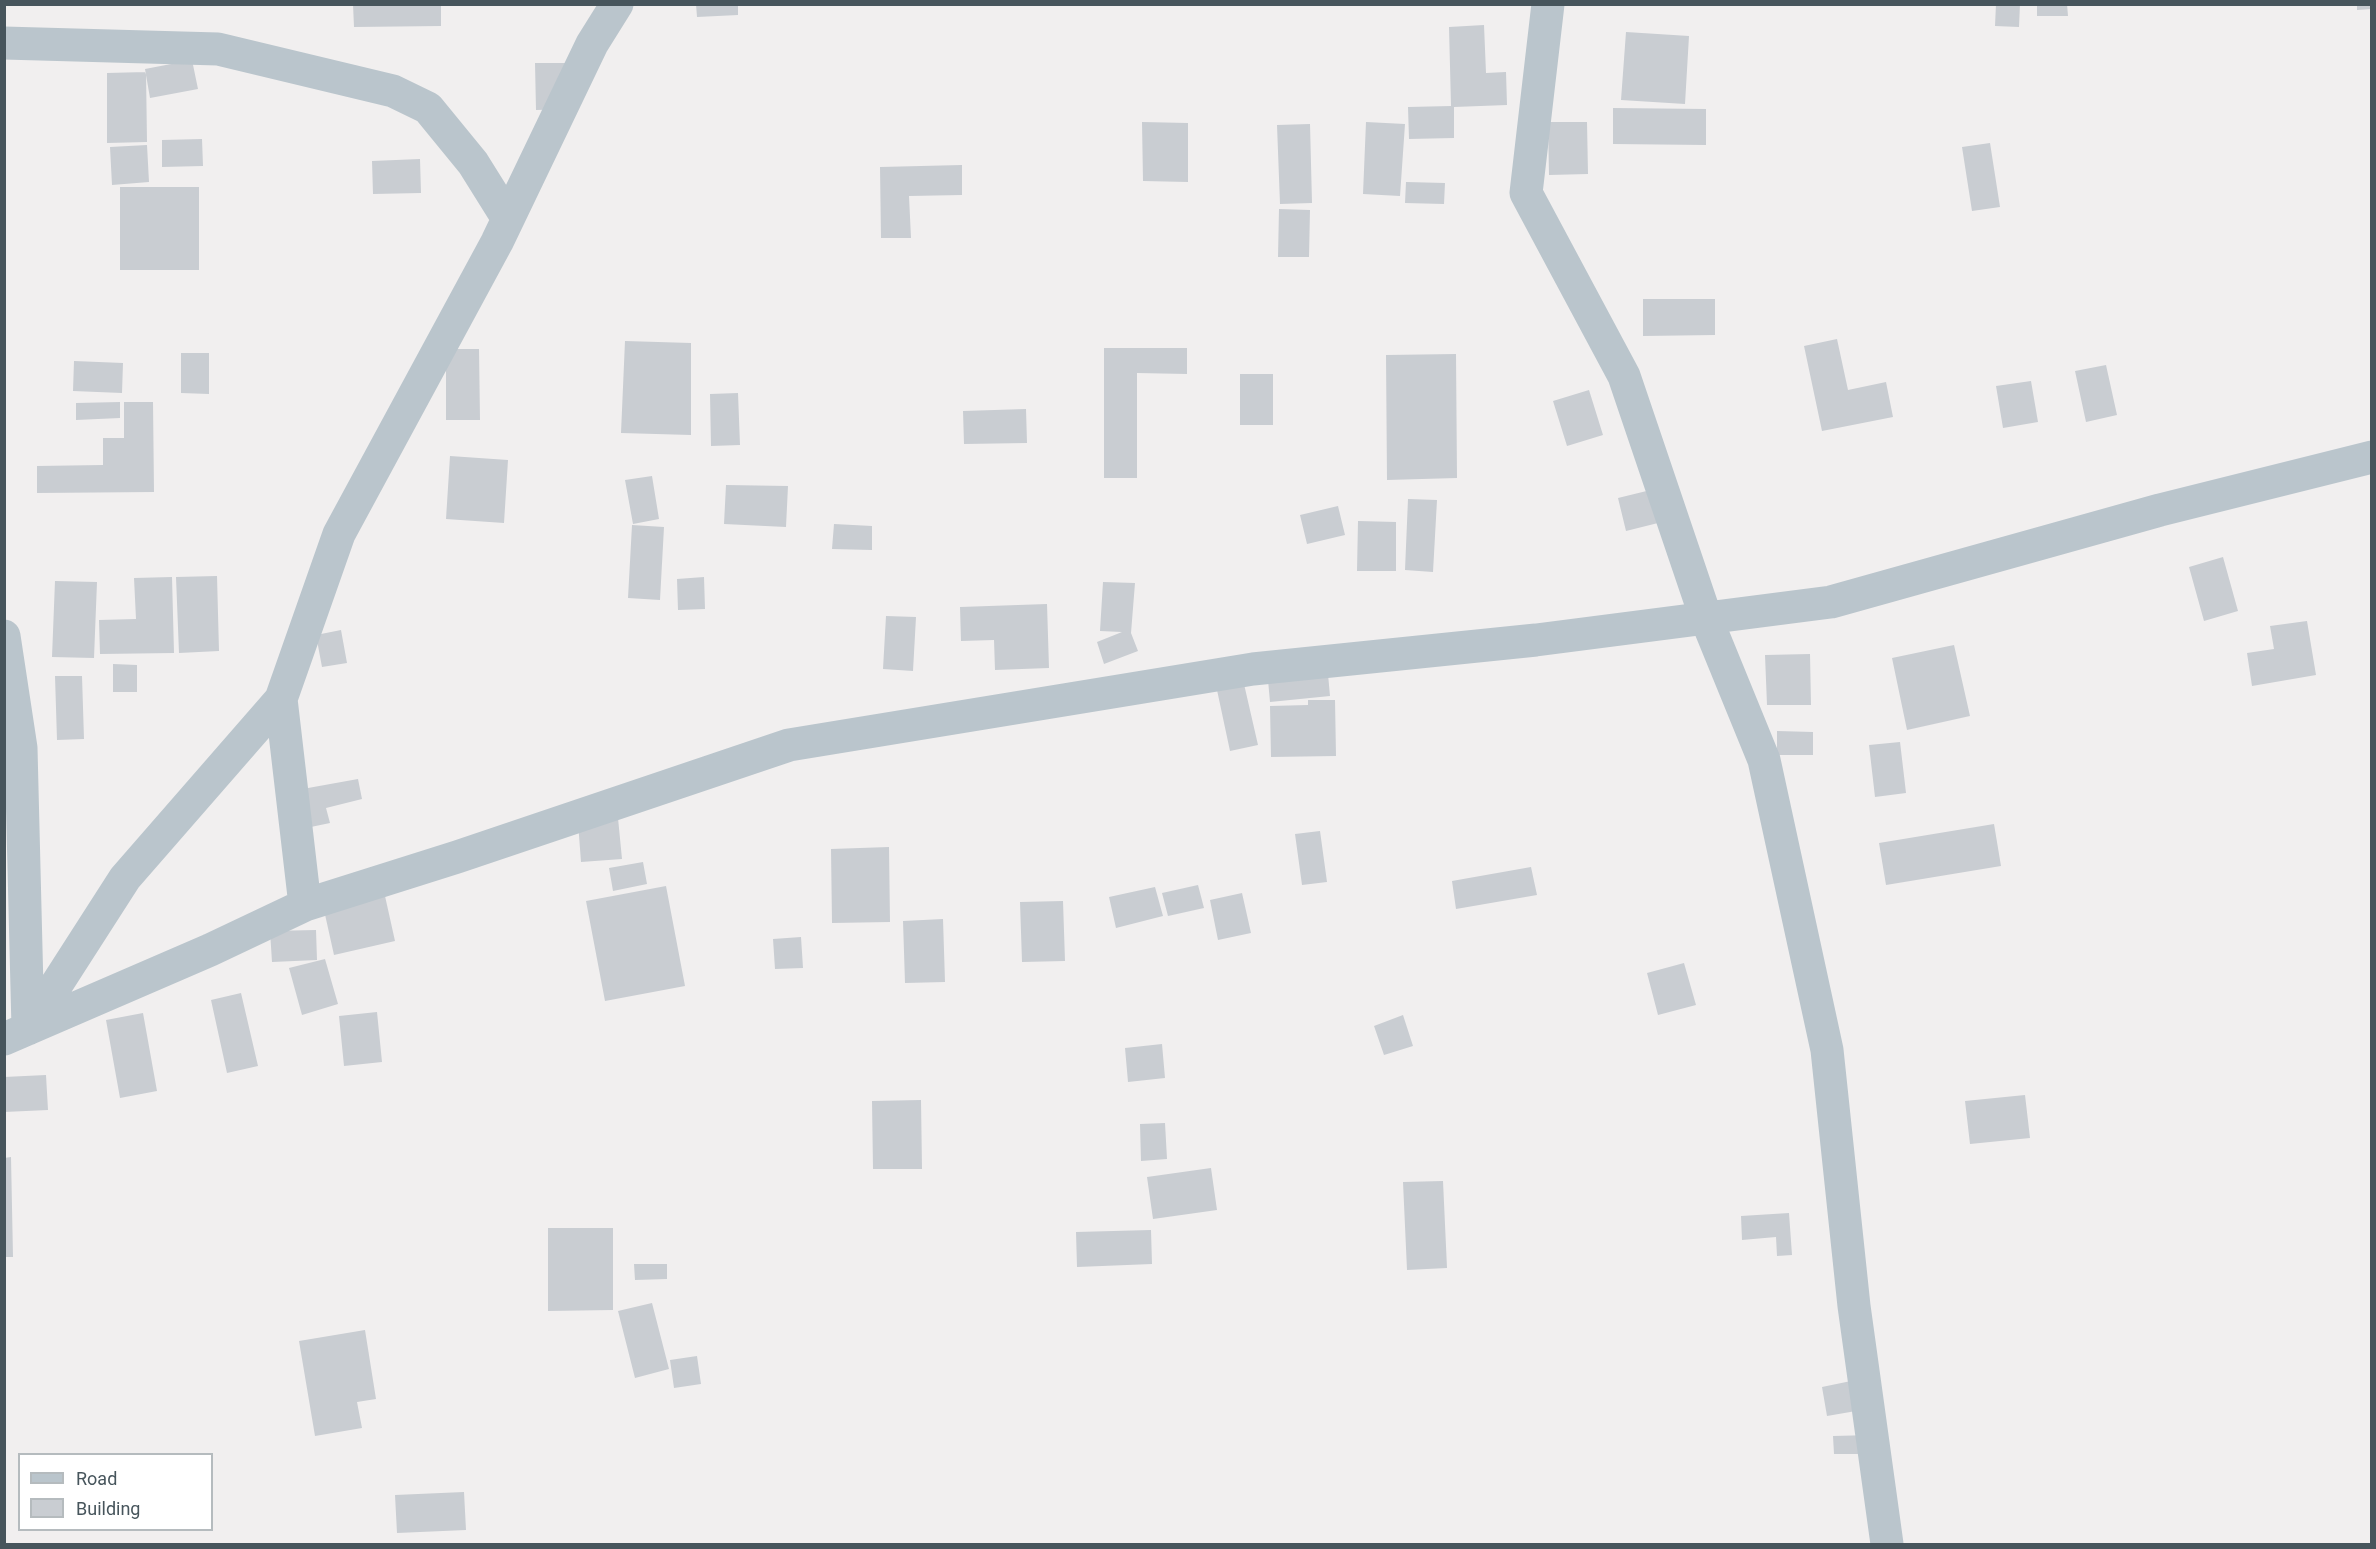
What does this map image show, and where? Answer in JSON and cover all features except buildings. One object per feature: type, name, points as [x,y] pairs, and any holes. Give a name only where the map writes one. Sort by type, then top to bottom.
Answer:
[{"type":"street","points":[[16,1034],[125,878],[281,699],[339,534],[508,219],[592,44],[617,4]]},
{"type":"street","points":[[1548,4],[1526,193],[1624,376],[1706,618],[1764,760],[1827,1050],[1854,1306],[1887,1545]]},
{"type":"street","points":[[4,43],[218,49],[393,91],[428,108],[473,163],[508,219]]},
{"type":"street","points":[[16,1034],[210,950],[305,905],[457,857],[789,745],[1253,669],[1536,640],[1832,602],[2160,510],[2372,457]]},
{"type":"street","points":[[4,636],[21,748],[16,1034]]},
{"type":"street","points":[[281,699],[305,905]]}]
